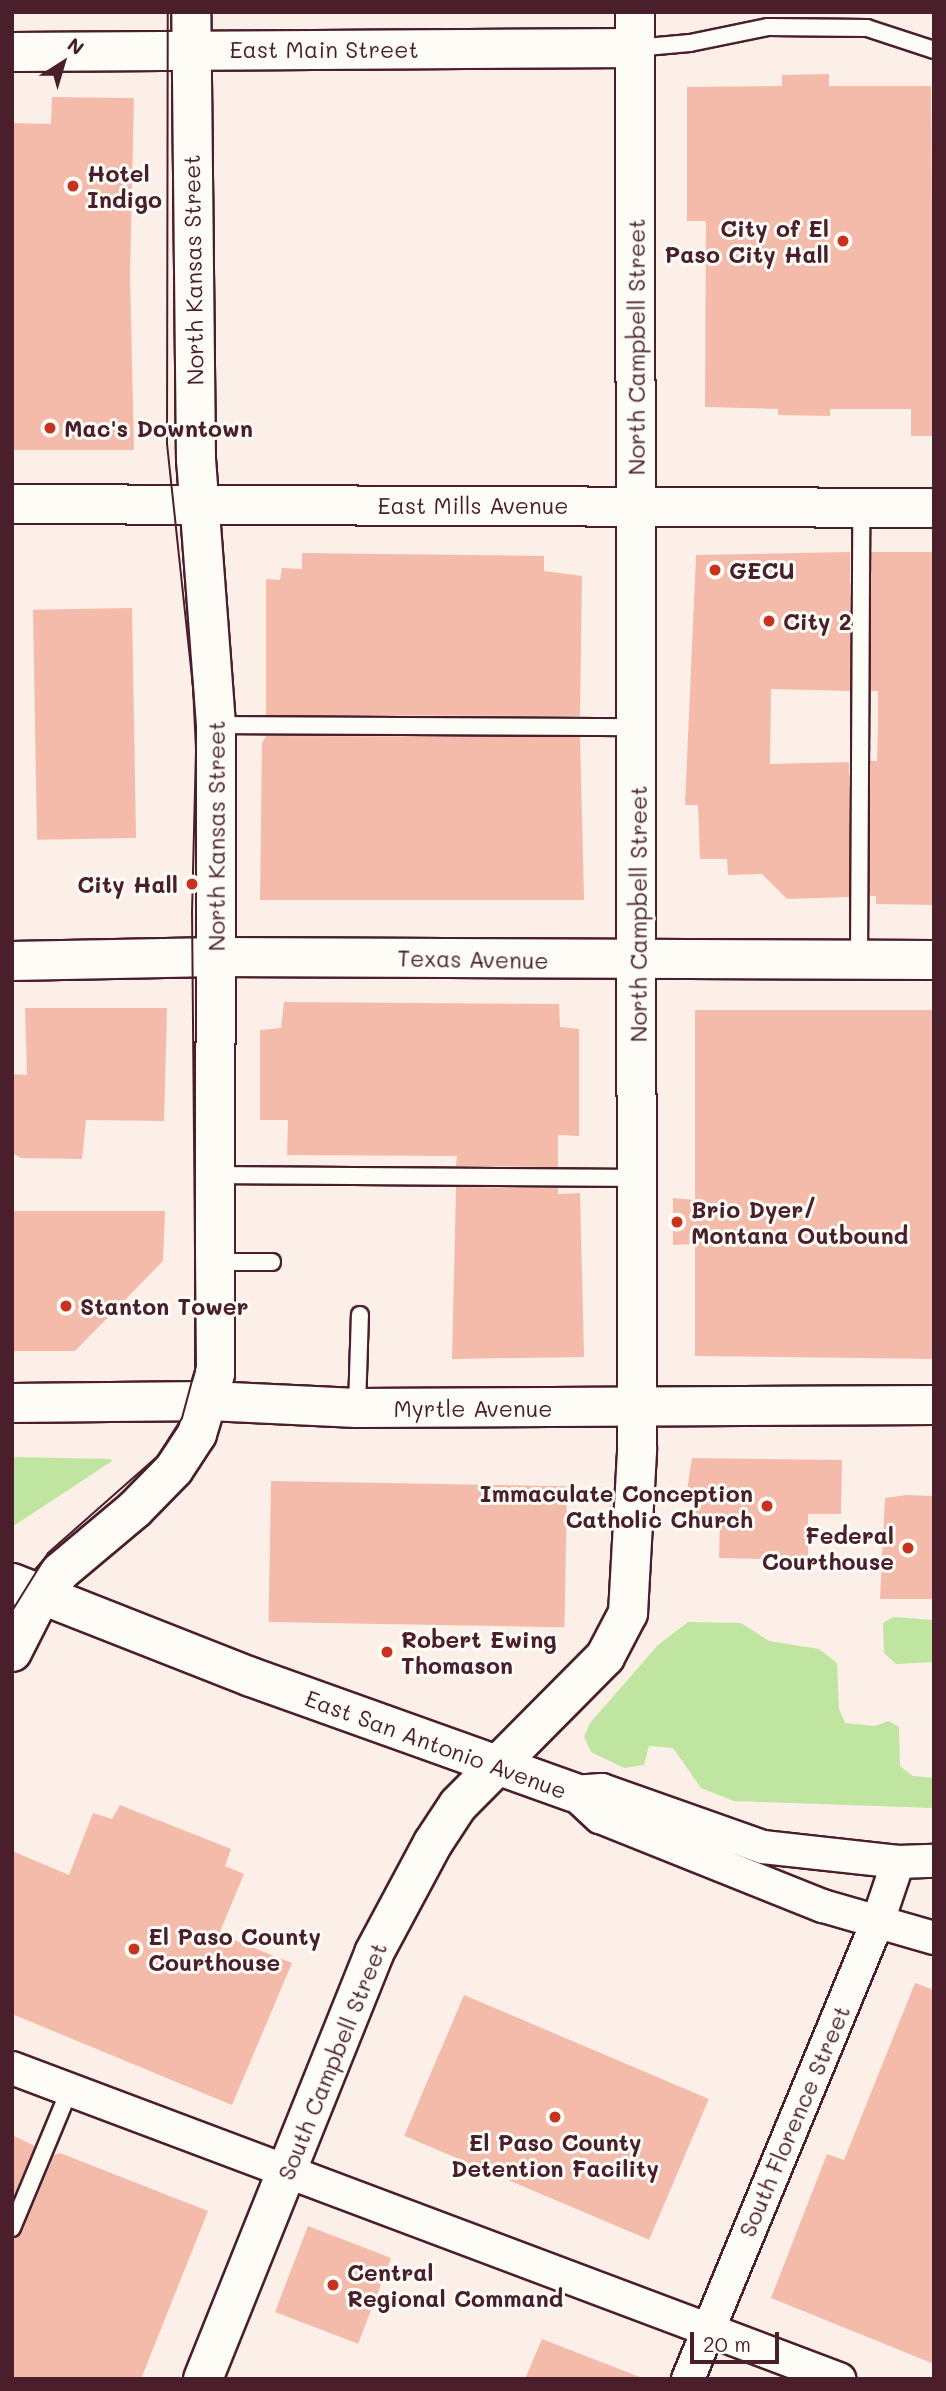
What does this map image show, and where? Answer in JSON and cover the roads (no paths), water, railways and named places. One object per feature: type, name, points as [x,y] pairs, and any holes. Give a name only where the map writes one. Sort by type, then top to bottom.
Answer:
[{"type":"main road","name":"North Kansas Street","points":[[27,1588],[174,1469],[197,1434],[209,1402],[215,1374],[216,725],[200,505],[191,249],[191,12]]},
{"type":"main road","name":"East Main Street","points":[[12,52],[191,50],[635,30]]},
{"type":"main road","name":"North Campbell Street","points":[[499,1765],[605,1657],[621,1631],[632,1586],[637,1408],[639,961],[635,30]]},
{"type":"main road","name":"East Mills Avenue","points":[[12,504],[637,504],[934,508]]},
{"type":"main road","name":"Texas Avenue","points":[[12,961],[216,957],[639,961],[934,960]]},
{"type":"main road","name":"Myrtle Avenue","points":[[12,1403],[209,1402],[357,1408],[934,1405]]},
{"type":"main road","points":[[12,1653],[27,1588]]},
{"type":"main road","name":"East San Antonio Avenue","points":[[27,1588],[251,1677],[573,1793]]},
{"type":"main road","name":"South Campbell Street","points":[[203,2379],[374,1952],[458,1805],[499,1765]]},
{"type":"street","points":[[573,1793],[603,1790],[763,1847],[898,1862],[934,1861]]},
{"type":"street","name":"East San Antonio Avenue","points":[[573,1793],[600,1817],[823,1906],[934,1938]]},
{"type":"street","name":"South Florence Street","points":[[688,2379],[878,1921],[898,1862]]},
{"type":"street","points":[[12,2068],[708,2327],[839,2379]]},
{"type":"lane","points":[[635,30],[691,43],[768,27],[867,28],[934,50]]},
{"type":"lane","points":[[859,960],[861,507]]},
{"type":"lane","points":[[216,725],[638,727]]},
{"type":"lane","points":[[215,1175],[636,1178]]},
{"type":"lane","points":[[216,1262],[272,1262]]},
{"type":"lane","points":[[357,1408],[360,1315]]},
{"type":"lane","points":[[12,2228],[69,2091]]},
{"type":"tram line","points":[[12,1611],[48,1553],[157,1457],[182,1418],[196,1366],[192,913],[196,750],[193,687],[167,444],[168,12]]},
{"type":"place","name":"Hotel Indigo","points":[[73,186]]},
{"type":"place","name":"City of El Paso City Hall","points":[[843,241]]},
{"type":"place","name":"Mac's Downtown","points":[[50,428]]},
{"type":"place","name":"GECU","points":[[715,570]]},
{"type":"place","name":"City 2","points":[[769,621]]},
{"type":"place","name":"City Hall","points":[[192,884]]},
{"type":"place","name":"Brio Dyer/ Montana Outbound","points":[[677,1222]]},
{"type":"place","name":"Stanton Tower","points":[[66,1306]]},
{"type":"place","name":"Immaculate Conception Catholic Church","points":[[767,1506]]},
{"type":"place","name":"Federal Courthouse","points":[[908,1548]]},
{"type":"place","name":"Robert Ewing Thomason","points":[[387,1652]]},
{"type":"place","name":"El Paso County Courthouse","points":[[134,1949]]},
{"type":"place","name":"El Paso County Detention Facility","points":[[555,2117]]},
{"type":"place","name":"Central Regional Command","points":[[333,2285]]}]
